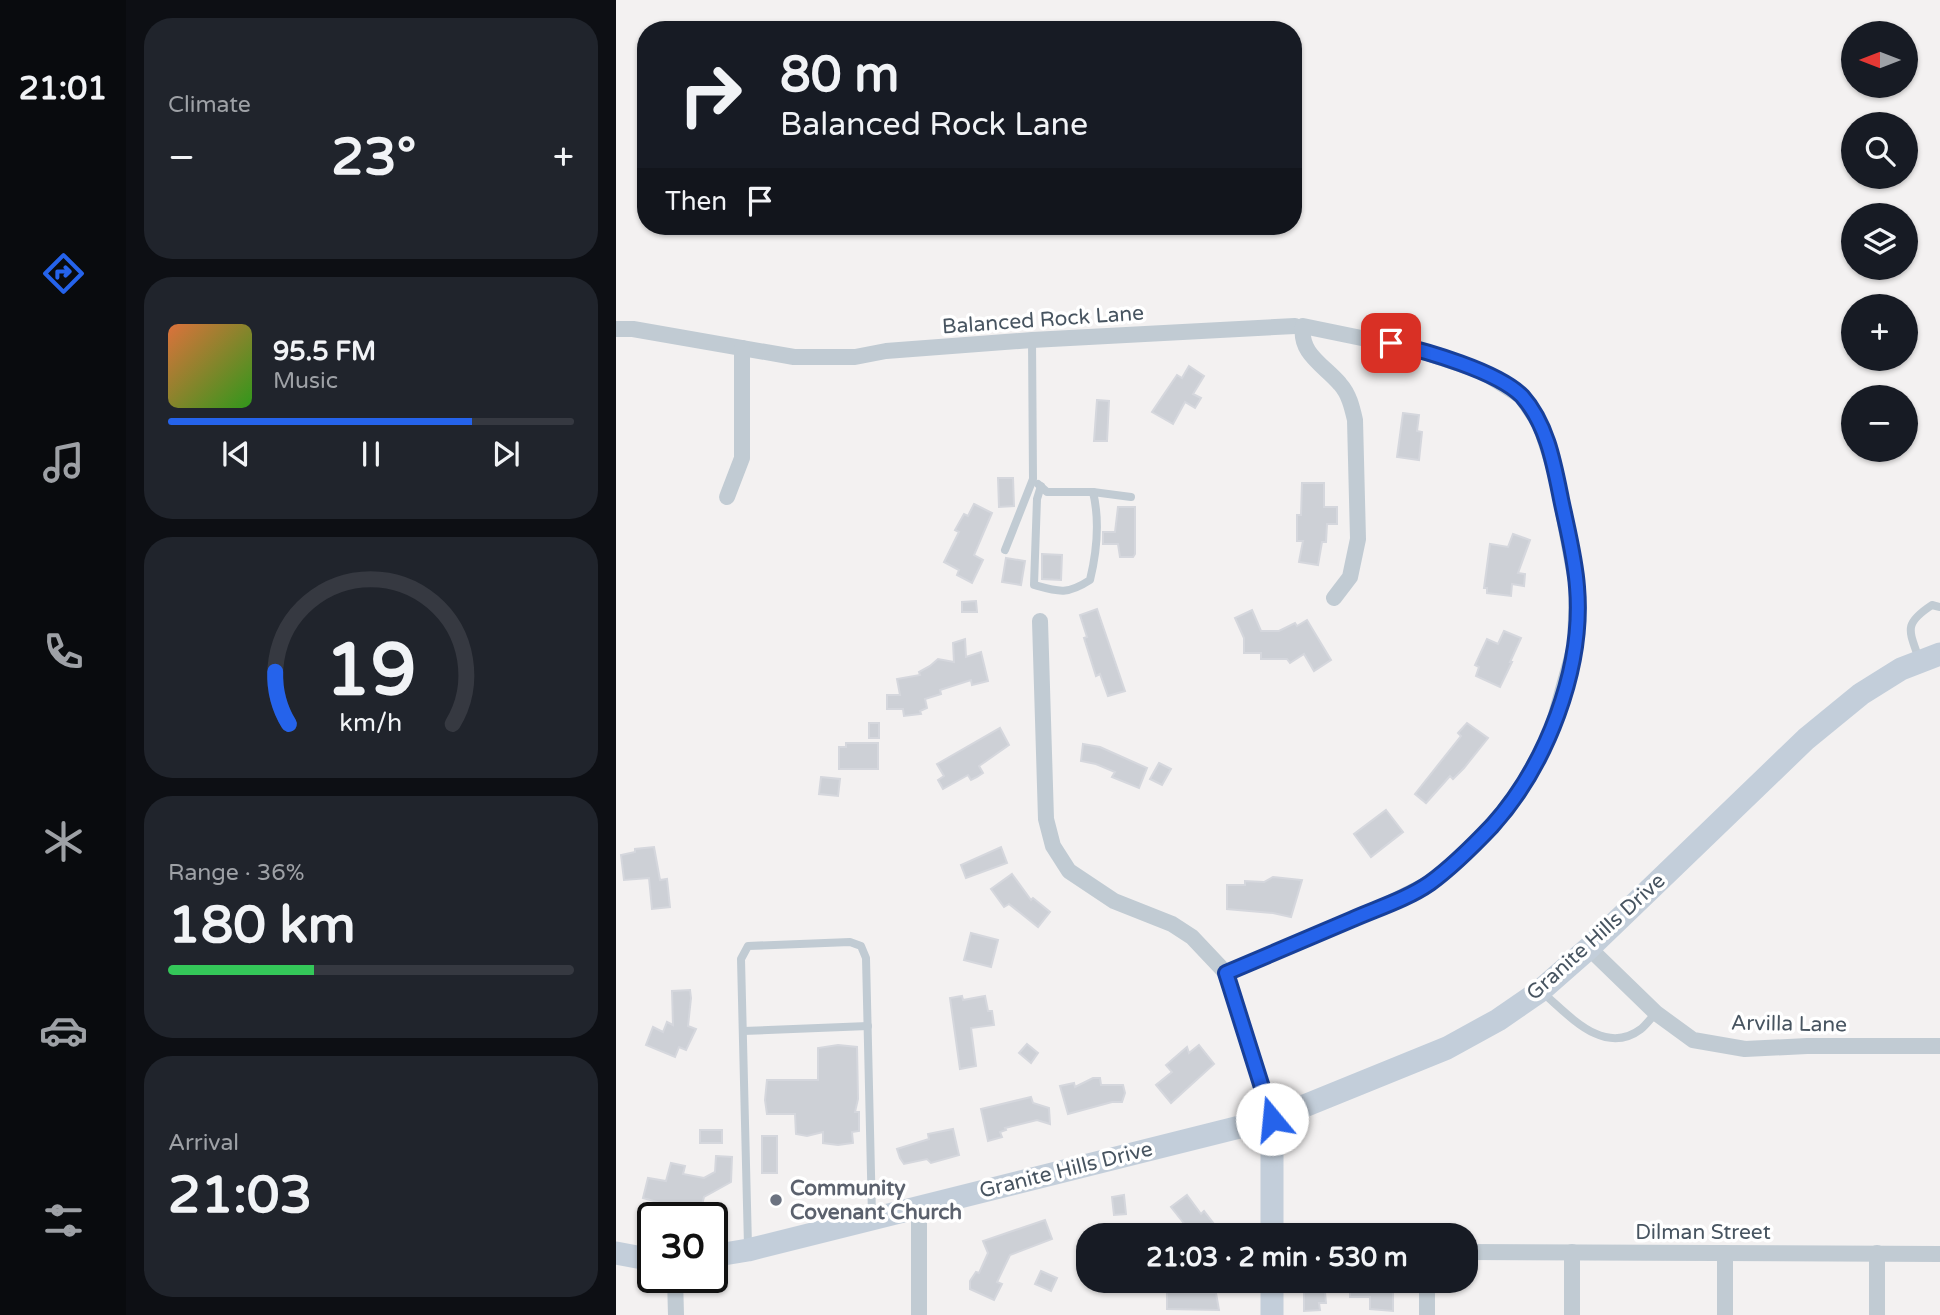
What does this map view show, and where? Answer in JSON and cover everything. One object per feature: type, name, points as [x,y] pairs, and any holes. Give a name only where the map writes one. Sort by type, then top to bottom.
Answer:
[{"type":"street","name":"Balanced Rock Lane","points":[[616,329],[633,329],[794,357],[855,357],[886,351],[1032,340],[1299,326],[1415,349],[1483,372],[1521,396],[1540,424],[1556,474],[1577,587],[1575,646],[1551,733],[1523,785],[1493,825],[1455,863],[1428,884],[1388,904],[1226,973]]},
{"type":"street","points":[[1299,326],[1305,347],[1340,384],[1352,406],[1354,420],[1358,540],[1350,577],[1334,598]]},
{"type":"street","points":[[727,497],[742,458],[742,348]]},
{"type":"street","points":[[1040,621],[1046,819],[1053,846],[1069,871],[1114,901],[1172,924],[1192,937],[1226,973],[1272,1119],[1272,1223]]},
{"type":"street","name":"Granite Hills Drive","points":[[728,1253],[1272,1119],[1447,1048],[1498,1020],[1540,991],[1589,948],[1806,739],[1861,694],[1901,670],[1930,658]]},
{"type":"street","name":"Arvilla Lane","points":[[1589,948],[1656,1013],[1693,1040],[1745,1049],[1940,1046]]},
{"type":"street","points":[[919,1207],[919,1315]]},
{"type":"street","name":"Dilman Street","points":[[1478,1252],[1940,1254]]},
{"type":"street","points":[[1572,1252],[1572,1315]]},
{"type":"street","points":[[616,1253],[637,1257]]},
{"type":"street","points":[[1725,1253],[1725,1315]]},
{"type":"street","points":[[1877,1253],[1877,1315]]},
{"type":"street","points":[[676,1293],[676,1315]]},
{"type":"street","points":[[1272,1293],[1272,1315]]},
{"type":"street","points":[[1427,1293],[1427,1315]]},
{"type":"lane","points":[[1005,550],[1033,479],[1032,340]]},
{"type":"lane","points":[[1033,479],[1047,492],[1093,492],[1131,497]]},
{"type":"lane","points":[[1041,486],[1037,499],[1034,585],[1055,591],[1075,590],[1090,580],[1096,554],[1097,511],[1093,492]]},
{"type":"lane","points":[[1930,658],[1909,629],[1912,621],[1932,605],[1940,607]]},
{"type":"lane","points":[[748,1250],[741,959],[748,946],[850,942],[861,946],[866,958],[873,1219]]},
{"type":"lane","points":[[1540,991],[1580,1027],[1606,1038],[1623,1038],[1632,1034],[1641,1029],[1656,1013]]},
{"type":"lane","points":[[743,1031],[868,1026]]},
{"type":"building","points":[[1189,366],[1204,376],[1193,394],[1201,398],[1195,408],[1185,402],[1173,424],[1152,412],[1177,375],[1182,378]]},
{"type":"building","points":[[1097,400],[1109,401],[1107,441],[1094,441]]},
{"type":"building","points":[[1403,413],[1419,415],[1417,431],[1422,432],[1419,460],[1397,457]]},
{"type":"building","points":[[998,478],[1013,478],[1014,506],[999,507]]},
{"type":"building","points":[[1302,483],[1324,483],[1324,507],[1337,507],[1337,524],[1327,524],[1326,542],[1322,542],[1318,565],[1299,562],[1303,541],[1297,541],[1297,515],[1301,515]]},
{"type":"building","points":[[974,504],[992,513],[974,555],[983,560],[972,583],[957,575],[959,570],[944,562],[959,532],[955,530],[964,514],[968,516]]},
{"type":"building","points":[[1118,507],[1135,507],[1133,557],[1120,557],[1118,544],[1103,544],[1103,532],[1115,532]]},
{"type":"building","points":[[1513,534],[1530,540],[1518,573],[1525,574],[1524,586],[1512,584],[1511,596],[1487,593],[1487,588],[1484,588],[1490,544],[1508,547]]},
{"type":"building","points":[[1042,554],[1062,555],[1061,580],[1042,579]]},
{"type":"building","points":[[1006,558],[1025,561],[1021,585],[1002,582]]},
{"type":"building","points":[[976,601],[977,612],[962,612],[962,602]]},
{"type":"building","points":[[1097,609],[1125,691],[1108,696],[1100,674],[1096,676],[1080,615]]},
{"type":"building","points":[[1252,610],[1261,631],[1279,631],[1307,620],[1331,660],[1314,671],[1304,654],[1290,663],[1287,659],[1261,659],[1261,653],[1244,653],[1244,638],[1235,618]]},
{"type":"building","points":[[1504,631],[1521,638],[1500,687],[1476,676],[1479,667],[1475,665],[1487,639],[1498,644]]},
{"type":"building","points":[[965,639],[966,657],[981,652],[988,681],[972,685],[971,680],[940,690],[941,694],[925,699],[927,708],[920,711],[921,714],[904,716],[903,709],[887,709],[887,695],[900,695],[897,679],[920,675],[919,672],[938,659],[954,662],[953,643]]},
{"type":"building","points":[[869,723],[879,723],[879,738],[869,738]]},
{"type":"building","points":[[1467,723],[1488,738],[1464,768],[1453,779],[1450,776],[1426,803],[1415,794],[1461,736],[1458,733]]},
{"type":"building","points":[[1000,728],[1009,745],[979,766],[983,773],[971,780],[968,775],[943,789],[938,780],[944,776],[937,764]]},
{"type":"building","points":[[846,743],[878,743],[878,769],[839,769],[839,747],[846,747]]},
{"type":"building","points":[[1083,744],[1100,747],[1147,768],[1139,788],[1112,777],[1115,772],[1081,761]]},
{"type":"building","points":[[1159,763],[1171,769],[1162,785],[1150,779]]},
{"type":"building","points":[[821,777],[840,779],[838,796],[819,794]]},
{"type":"building","points":[[1386,810],[1403,832],[1371,857],[1354,834]]},
{"type":"building","points":[[654,847],[660,880],[667,879],[670,907],[652,909],[649,878],[624,880],[621,855],[635,852],[635,849]]},
{"type":"building","points":[[1001,847],[1007,863],[966,878],[961,865]]},
{"type":"building","points":[[1012,874],[1031,900],[1033,898],[1050,912],[1038,927],[1009,904],[1004,907],[991,889]]},
{"type":"building","points":[[1273,877],[1302,880],[1291,917],[1227,909],[1227,885],[1245,885],[1245,881],[1264,882]]},
{"type":"building","points":[[971,933],[998,940],[991,967],[964,960]]},
{"type":"building","points":[[690,990],[688,1026],[696,1029],[686,1050],[679,1047],[675,1057],[646,1045],[653,1027],[663,1032],[667,1022],[673,1025],[672,991]]},
{"type":"building","points":[[962,996],[963,1000],[985,996],[988,1011],[992,1011],[994,1025],[971,1028],[976,1066],[960,1069],[950,998]]},
{"type":"building","points":[[1027,1044],[1038,1053],[1031,1063],[1019,1053]]},
{"type":"building","points":[[838,1045],[857,1047],[858,1099],[855,1112],[859,1112],[859,1131],[852,1132],[853,1143],[838,1145],[823,1143],[823,1132],[807,1136],[796,1134],[795,1114],[767,1114],[765,1100],[767,1080],[818,1080],[818,1048]]},
{"type":"building","points":[[1199,1045],[1214,1064],[1171,1103],[1156,1085],[1172,1072],[1166,1065],[1187,1047],[1189,1053]]},
{"type":"building","points":[[1093,1078],[1100,1078],[1101,1085],[1123,1085],[1125,1093],[1122,1102],[1112,1102],[1068,1114],[1060,1086],[1074,1083],[1075,1087]]},
{"type":"building","points":[[1031,1097],[1033,1103],[1049,1108],[1050,1124],[1037,1120],[1005,1128],[1006,1130],[1000,1132],[1002,1137],[988,1141],[981,1109]]},
{"type":"building","points":[[953,1129],[959,1155],[931,1163],[927,1159],[904,1164],[900,1158],[897,1149],[929,1139],[928,1134]]},
{"type":"building","points":[[700,1130],[722,1130],[722,1143],[700,1143]]},
{"type":"building","points":[[762,1136],[777,1136],[777,1173],[762,1173]]},
{"type":"building","points":[[716,1156],[732,1157],[731,1182],[704,1197],[703,1202],[657,1202],[643,1198],[648,1178],[666,1181],[671,1163],[685,1166],[683,1174],[704,1178],[715,1172]]},
{"type":"building","points":[[1124,1195],[1126,1214],[1114,1215],[1112,1197]]},
{"type":"building","points":[[1187,1195],[1201,1214],[1204,1211],[1213,1223],[1184,1223],[1171,1207]]},
{"type":"building","points":[[1045,1220],[1052,1239],[1010,1255],[997,1282],[1002,1284],[994,1300],[970,1289],[970,1281],[976,1272],[979,1273],[988,1253],[983,1241]]},
{"type":"building","points":[[1041,1271],[1057,1278],[1051,1291],[1035,1284]]},
{"type":"building","points":[[1167,1293],[1216,1293],[1219,1310],[1167,1309]]},
{"type":"building","points":[[1304,1293],[1325,1293],[1326,1303],[1319,1303],[1320,1310],[1304,1311]]},
{"type":"building","points":[[1350,1293],[1393,1293],[1393,1311],[1370,1309],[1370,1297],[1350,1297]]},
{"type":"place","name":"Community Covenant Church","points":[[776,1200]]},
{"type":"route","points":[[1272,1119],[1226,973],[1388,904],[1428,884],[1455,863],[1493,825],[1523,785],[1551,733],[1575,646],[1577,587],[1556,474],[1545,436],[1534,414],[1521,396],[1483,372],[1391,343]]}]
